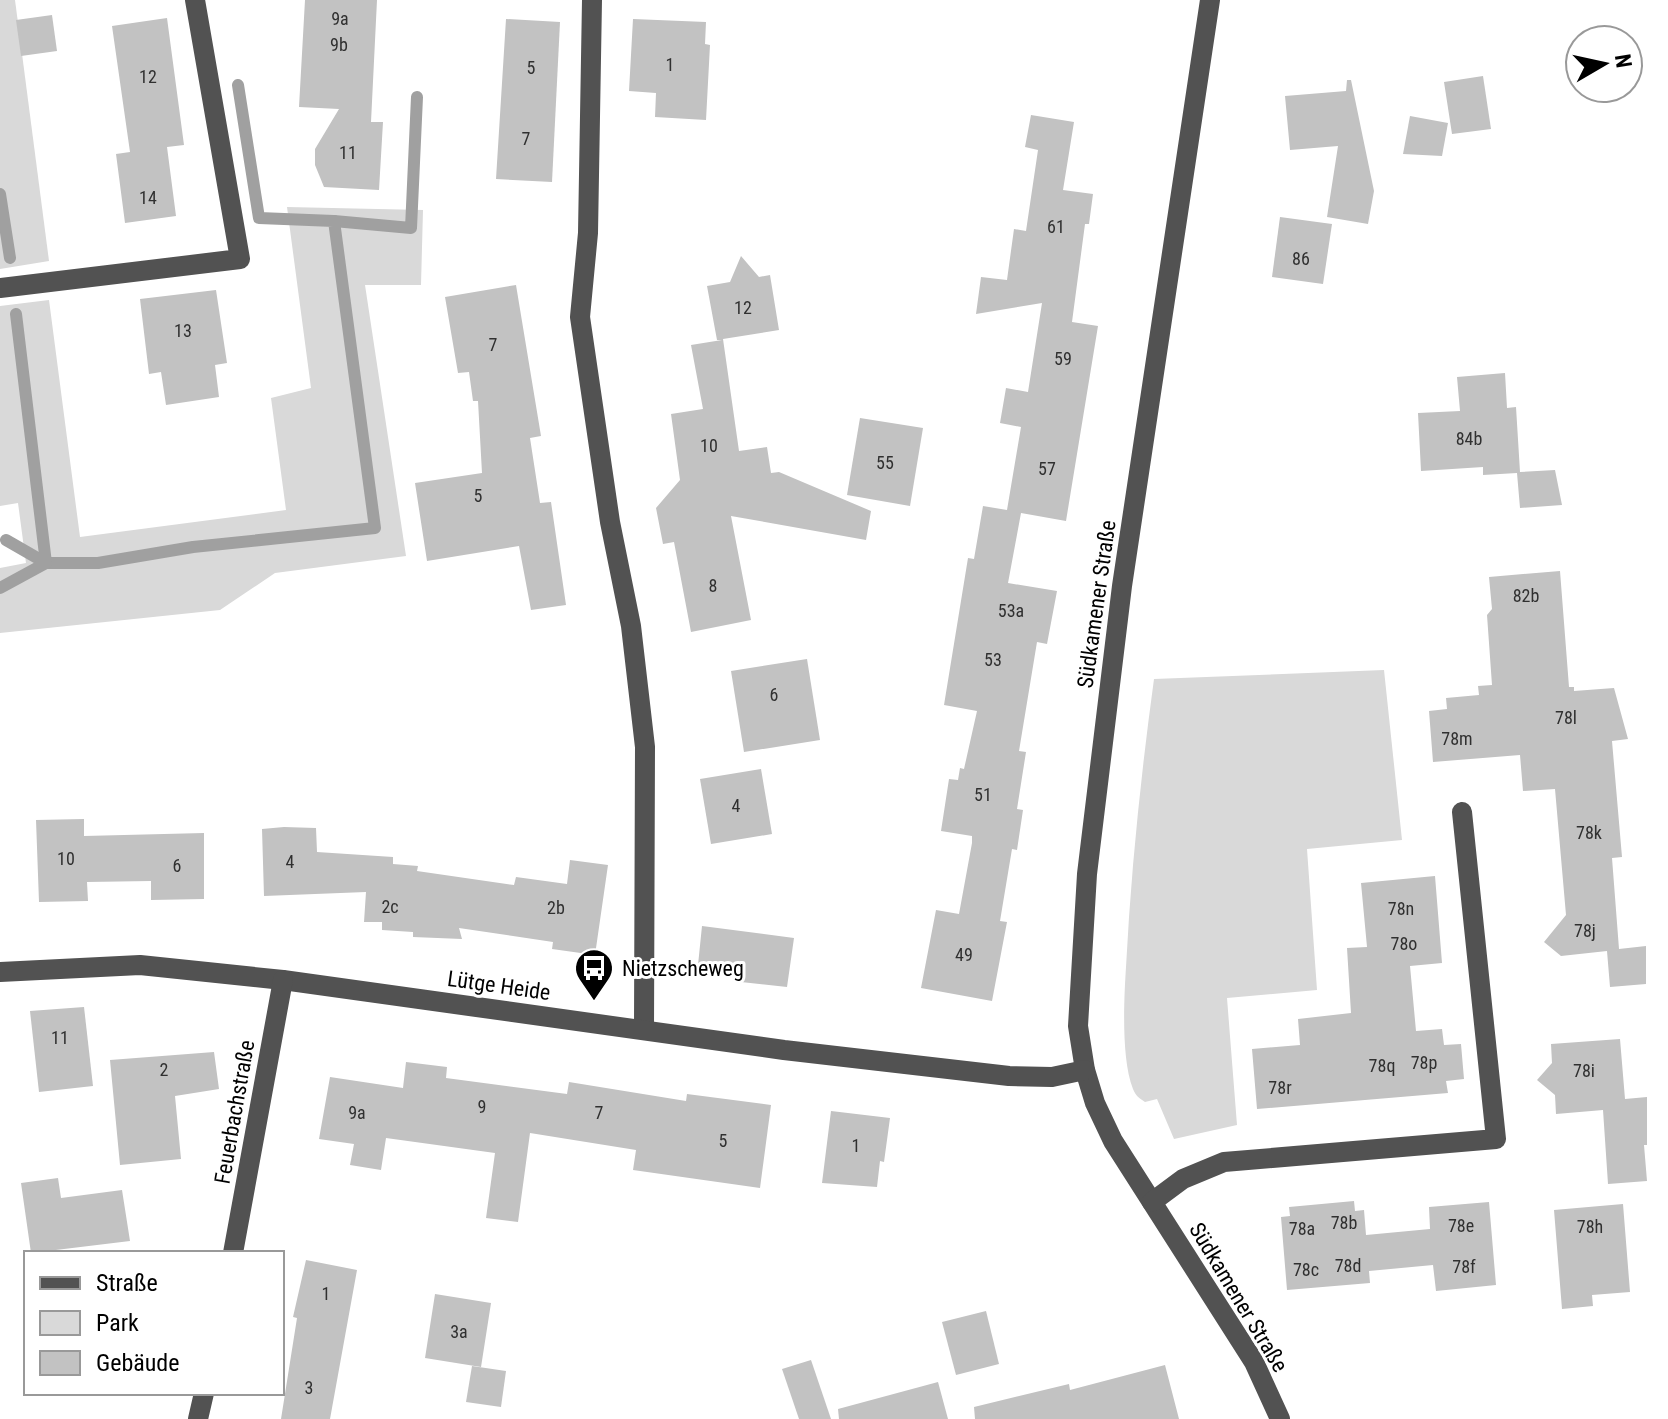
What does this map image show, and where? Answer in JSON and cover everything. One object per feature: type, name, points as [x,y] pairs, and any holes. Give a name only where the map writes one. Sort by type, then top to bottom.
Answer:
[{"type":"street","points":[[0,288],[240,259],[195,0]]},
{"type":"street","points":[[592,0],[588,233],[580,317],[610,522],[631,626],[645,747],[644,1029]]},
{"type":"street","name":"Südkamener Straße","points":[[1210,0],[1122,586],[1087,874],[1078,1026],[1085,1070],[1095,1103],[1113,1141],[1254,1362],[1280,1419]]},
{"type":"street","points":[[1152,1202],[1183,1179],[1224,1162],[1496,1139],[1462,812]]},
{"type":"street","name":"Lütge Heide","points":[[0,972],[140,965],[283,980],[784,1050],[1009,1076],[1052,1077],[1085,1070]]},
{"type":"street","name":"Feuerbachstraße","points":[[233,1251],[283,980]]},
{"type":"street","points":[[198,1419],[204,1395]]},
{"type":"green space","points":[[0,0],[15,0],[49,261],[0,269]]},
{"type":"green space","points":[[287,207],[423,210],[421,285],[365,285],[406,556],[275,573],[220,610],[0,633],[0,568],[26,563],[18,503],[0,506],[0,306],[49,300],[80,537],[286,510],[271,398],[311,388]]},
{"type":"green space","points":[[1384,670],[1402,840],[1307,849],[1317,990],[1227,998],[1237,1125],[1174,1139],[1157,1099],[1145,1102],[1134,1091],[1125,1046],[1131,894],[1154,679]]},
{"type":"building","points":[[305,0],[377,0],[371,122],[383,122],[379,190],[324,187],[315,165],[315,149],[339,109],[299,107]]},
{"type":"building","points":[[52,15],[57,51],[21,56],[16,20]]},
{"type":"building","points":[[167,18],[184,145],[167,147],[176,216],[125,223],[116,154],[130,152],[112,26]]},
{"type":"building","points":[[506,19],[560,22],[552,182],[496,179]]},
{"type":"building","points":[[633,19],[706,22],[705,44],[710,45],[706,120],[655,117],[656,93],[629,91]]},
{"type":"building","points":[[1483,76],[1491,129],[1452,134],[1444,82]]},
{"type":"building","points":[[1347,80],[1351,80],[1374,191],[1368,224],[1327,217],[1338,146],[1290,150],[1285,96],[1346,91]]},
{"type":"building","points":[[1031,115],[1074,122],[1063,190],[1093,194],[1089,224],[1085,224],[1072,322],[1098,326],[1066,521],[1021,513],[1008,583],[1057,591],[1047,644],[1037,642],[1019,751],[1026,752],[1017,809],[1023,810],[1017,850],[1012,849],[1000,921],[1007,922],[992,1001],[921,988],[936,910],[959,914],[972,843],[972,836],[941,831],[949,779],[958,780],[960,768],[964,769],[977,711],[944,705],[968,558],[974,559],[983,506],[1007,510],[1021,427],[1000,423],[1006,388],[1028,392],[1042,303],[976,314],[981,277],[1007,280],[1014,229],[1026,231],[1038,150],[1025,147]]},
{"type":"building","points":[[1410,116],[1448,123],[1442,156],[1403,154]]},
{"type":"building","points":[[1280,217],[1332,224],[1323,284],[1272,277]]},
{"type":"building","points":[[741,256],[759,277],[770,275],[779,330],[723,339],[739,451],[767,447],[771,473],[779,472],[871,511],[866,540],[731,516],[751,620],[691,632],[674,542],[663,544],[656,508],[680,480],[671,414],[703,409],[691,345],[722,340],[717,340],[707,286],[730,282]]},
{"type":"building","points":[[516,285],[541,436],[530,438],[540,503],[551,502],[566,605],[531,610],[519,546],[427,561],[415,483],[482,473],[478,401],[473,401],[469,372],[458,373],[445,297]]},
{"type":"building","points":[[216,290],[227,363],[215,365],[219,397],[166,405],[161,372],[149,374],[140,299]]},
{"type":"building","points":[[1505,373],[1507,408],[1516,407],[1520,472],[1555,470],[1562,505],[1520,508],[1517,473],[1483,475],[1483,467],[1421,471],[1418,413],[1460,411],[1457,377]]},
{"type":"building","points":[[860,418],[923,428],[910,506],[847,495]]},
{"type":"building","points":[[1560,571],[1569,687],[1574,687],[1574,691],[1614,688],[1628,739],[1612,741],[1622,857],[1612,858],[1619,949],[1646,946],[1646,984],[1610,987],[1607,951],[1561,956],[1544,942],[1566,915],[1555,789],[1523,791],[1520,755],[1433,762],[1429,711],[1447,709],[1446,698],[1479,695],[1478,686],[1492,685],[1487,615],[1492,609],[1489,577]]},
{"type":"building","points":[[807,659],[820,740],[744,752],[731,671]]},
{"type":"building","points":[[761,769],[772,834],[711,844],[700,779]]},
{"type":"building","points":[[84,819],[84,836],[204,833],[204,899],[151,900],[151,881],[87,882],[88,901],[39,902],[36,820]]},
{"type":"building","points":[[316,828],[317,852],[393,857],[393,864],[418,866],[417,871],[514,885],[516,877],[567,884],[570,860],[608,865],[595,955],[552,949],[553,942],[459,928],[462,939],[413,937],[413,932],[382,930],[382,922],[364,922],[366,892],[264,896],[262,829]]},
{"type":"building","points":[[1435,876],[1442,963],[1410,966],[1416,1031],[1442,1029],[1444,1045],[1461,1044],[1464,1079],[1446,1081],[1448,1093],[1257,1109],[1252,1049],[1300,1045],[1298,1019],[1351,1013],[1347,948],[1367,947],[1361,883]]},
{"type":"building","points":[[702,926],[794,938],[787,987],[732,981],[733,970],[698,965]]},
{"type":"building","points":[[84,1007],[93,1086],[39,1092],[30,1011]]},
{"type":"building","points":[[1620,1039],[1625,1099],[1647,1097],[1647,1145],[1644,1145],[1647,1181],[1608,1184],[1603,1110],[1556,1114],[1555,1095],[1537,1080],[1552,1063],[1551,1044]]},
{"type":"building","points":[[214,1052],[219,1089],[175,1096],[181,1159],[120,1165],[110,1060]]},
{"type":"building","points":[[406,1062],[447,1067],[446,1078],[567,1094],[569,1082],[686,1101],[687,1094],[771,1105],[760,1188],[633,1170],[636,1150],[530,1133],[518,1222],[486,1218],[495,1153],[386,1138],[381,1170],[350,1165],[354,1144],[319,1139],[330,1077],[403,1088]]},
{"type":"building","points":[[831,1111],[890,1118],[877,1187],[822,1183]]},
{"type":"building","points":[[58,1178],[61,1198],[122,1190],[130,1241],[31,1251],[21,1183]]},
{"type":"building","points":[[1354,1201],[1355,1211],[1364,1210],[1366,1235],[1430,1229],[1429,1207],[1489,1202],[1496,1285],[1436,1291],[1433,1265],[1369,1271],[1370,1283],[1287,1290],[1281,1217],[1290,1216],[1289,1207]]},
{"type":"building","points":[[1623,1204],[1630,1292],[1592,1295],[1593,1306],[1562,1309],[1554,1210]]},
{"type":"building","points":[[306,1260],[357,1270],[330,1419],[281,1419],[297,1318],[293,1317]]},
{"type":"building","points":[[435,1294],[491,1303],[481,1367],[425,1358]]},
{"type":"building","points":[[986,1311],[999,1364],[956,1375],[942,1322]]},
{"type":"building","points":[[811,1360],[831,1419],[799,1419],[782,1369]]},
{"type":"building","points":[[1165,1365],[1179,1419],[975,1419],[974,1407],[1069,1384],[1070,1390]]},
{"type":"building","points":[[472,1366],[506,1371],[501,1407],[466,1402]]},
{"type":"building","points":[[938,1382],[948,1419],[839,1419],[838,1409]]},
{"type":"waterway","points":[[6,540],[46,563],[98,563],[193,547],[375,528],[334,221],[259,218],[238,85]]},
{"type":"waterway","points":[[334,221],[411,228],[417,97]]},
{"type":"waterway","points":[[0,194],[10,258]]},
{"type":"waterway","points":[[0,588],[46,563],[16,314]]},
{"type":"place","name":"Nietzscheweg","points":[[594,1002]]}]
